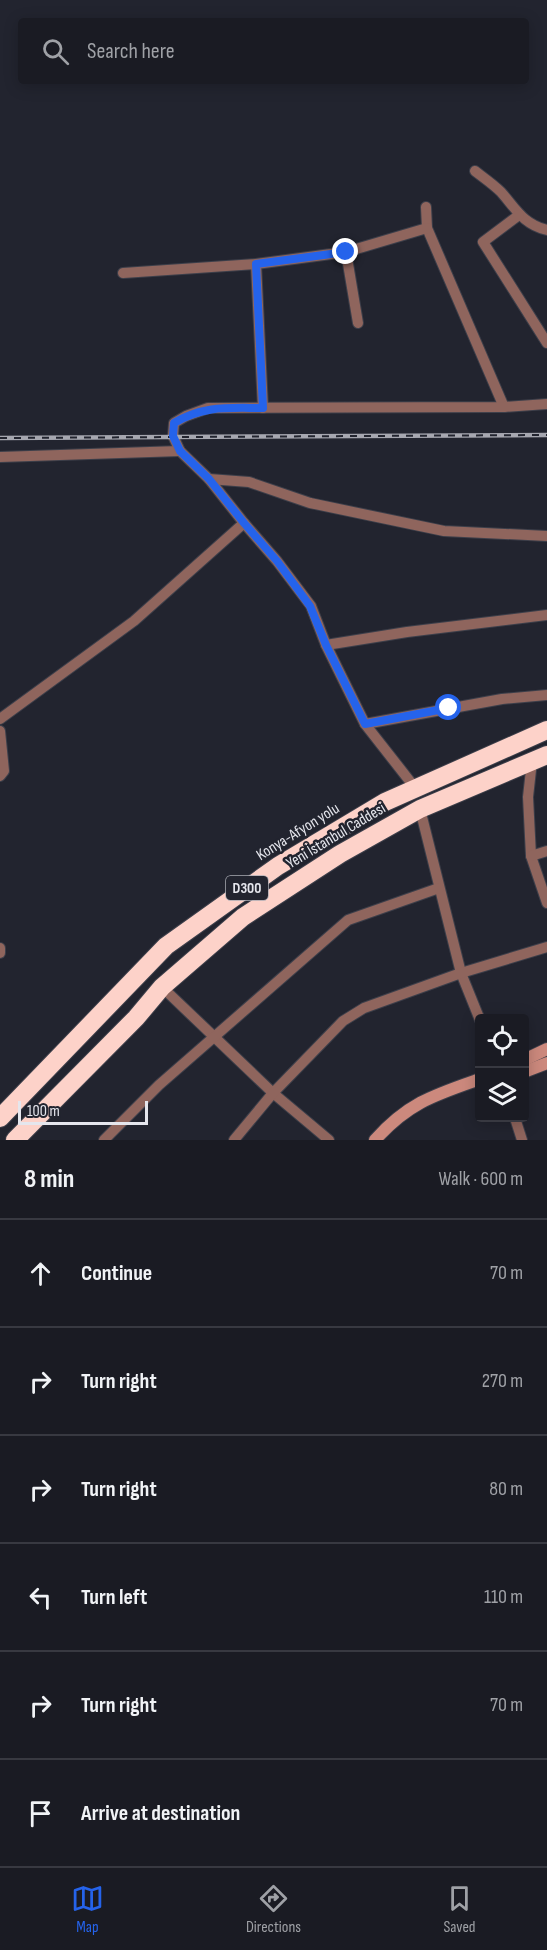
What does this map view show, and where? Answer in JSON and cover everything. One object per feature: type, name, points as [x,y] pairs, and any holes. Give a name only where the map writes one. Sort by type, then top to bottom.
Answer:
[{"type":"highway","name":"Konya-Afyon yolu","points":[[0,1118],[166,946],[278,866],[385,802],[547,730]]},
{"type":"highway","name":"Yeni İstanbul Caddesi","points":[[15,1140],[136,1018],[162,987],[243,917],[340,854],[420,809],[539,758]]},
{"type":"street","points":[[475,171],[502,194],[519,215],[538,228],[547,230]]},
{"type":"street","points":[[426,207],[427,228],[504,407]]},
{"type":"street","points":[[519,215],[483,242],[547,343]]},
{"type":"street","points":[[123,273],[256,264],[346,252],[427,228]]},
{"type":"street","points":[[346,252],[358,322]]},
{"type":"street","points":[[256,264],[263,408]]},
{"type":"street","points":[[416,789],[365,724],[326,645],[310,606],[277,561],[209,479],[180,451],[173,436],[174,423],[208,408],[547,405]]},
{"type":"street","points":[[0,457],[180,451]]},
{"type":"street","points":[[209,479],[249,482],[310,503],[444,531],[547,536]]},
{"type":"street","points":[[0,719],[134,621],[244,523]]},
{"type":"street","points":[[326,645],[406,632],[547,615]]},
{"type":"street","points":[[365,724],[491,701],[547,694]]},
{"type":"street","points":[[0,731],[4,771],[0,776]]},
{"type":"street","points":[[539,758],[528,797],[531,856],[547,903]]},
{"type":"street","points":[[420,809],[461,973],[478,1014]]},
{"type":"street","points":[[531,856],[547,851]]},
{"type":"street","points":[[104,1140],[132,1110],[348,920],[439,888]]},
{"type":"street","points":[[234,1140],[273,1093],[343,1021],[364,1008],[461,973],[547,947]]},
{"type":"street","points":[[162,987],[273,1093],[329,1140]]},
{"type":"street","points":[[529,1058],[547,1049]]},
{"type":"street","points":[[529,1070],[547,1063]]},
{"type":"street","points":[[375,1140],[391,1122],[424,1099],[475,1081]]},
{"type":"street","points":[[516,1122],[522,1140]]},
{"type":"railway","points":[[0,438],[547,435]]},
{"type":"route","points":[[346,252],[256,264],[263,408],[208,408],[174,423],[173,436],[180,451],[209,479],[277,561],[310,606],[345,686],[365,724],[449,708]]}]
